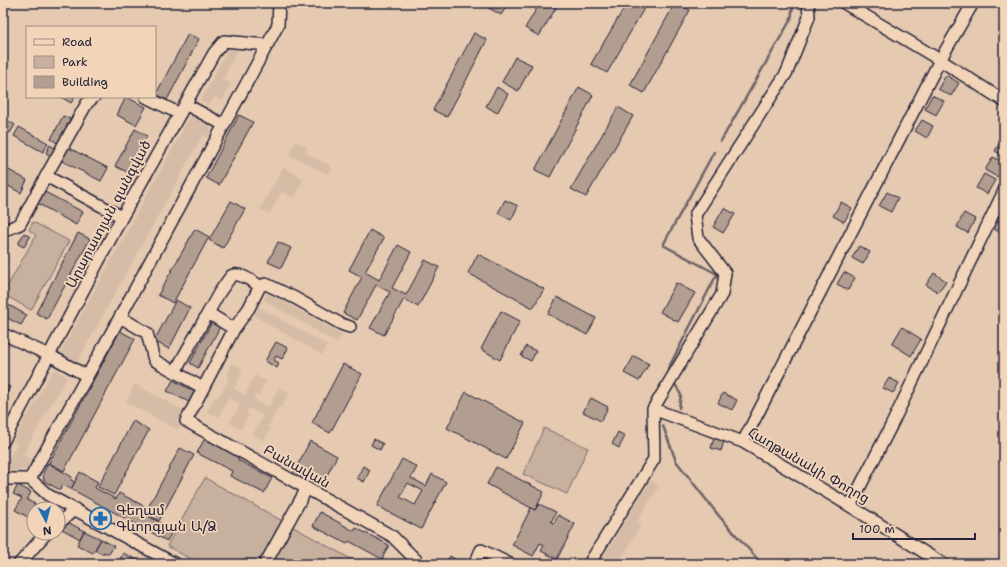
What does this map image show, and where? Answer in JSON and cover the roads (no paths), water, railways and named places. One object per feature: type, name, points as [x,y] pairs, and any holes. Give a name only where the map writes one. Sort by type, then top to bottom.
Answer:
[{"type":"street","points":[[30,479],[120,317],[278,24],[279,3]]},
{"type":"street","points":[[589,564],[654,459],[652,409],[722,294],[725,273],[698,238],[695,215],[788,72],[809,17],[808,3]]},
{"type":"street","points":[[844,3],[940,60],[1004,101]]},
{"type":"street","points":[[744,442],[940,60],[973,3]]},
{"type":"street","name":"Արարատյան զանգված","points":[[3,442],[122,217],[214,53],[224,41],[266,45]]},
{"type":"street","points":[[3,231],[20,224],[86,103],[93,98]]},
{"type":"street","points":[[149,98],[224,125]]},
{"type":"street","points":[[46,176],[122,217]]},
{"type":"street","points":[[850,506],[891,426],[1004,191]]},
{"type":"street","points":[[175,372],[230,276],[237,274],[260,286]]},
{"type":"street","points":[[120,317],[147,333],[154,360],[203,388],[234,329],[249,308],[260,286],[266,284],[350,327]]},
{"type":"street","points":[[208,313],[234,329]]},
{"type":"street","points":[[3,334],[49,355],[87,376]]},
{"type":"street","name":"Բանավան","points":[[203,388],[186,421],[392,536],[420,564]]},
{"type":"street","name":"Հաղթանակի Փողոց","points":[[652,409],[744,442],[943,564]]},
{"type":"street","points":[[3,479],[30,479],[48,495],[175,564]]},
{"type":"street","points":[[265,564],[307,488]]},
{"type":"street","points":[[66,517],[75,509]]},
{"type":"street","points":[[19,564],[39,541]]},
{"type":"street","points":[[474,564],[482,550],[510,564]]},
{"type":"waterway","points":[[721,141],[791,19],[793,6],[789,3]]},
{"type":"waterway","points":[[668,369],[717,274],[663,245],[714,152]]},
{"type":"waterway","points":[[675,384],[681,395],[679,408]]},
{"type":"waterway","points":[[663,426],[676,461],[719,516],[762,564]]},
{"type":"place","name":"Գեղամ Գևորգյան Ա/Ձ","points":[[100,518]]}]
